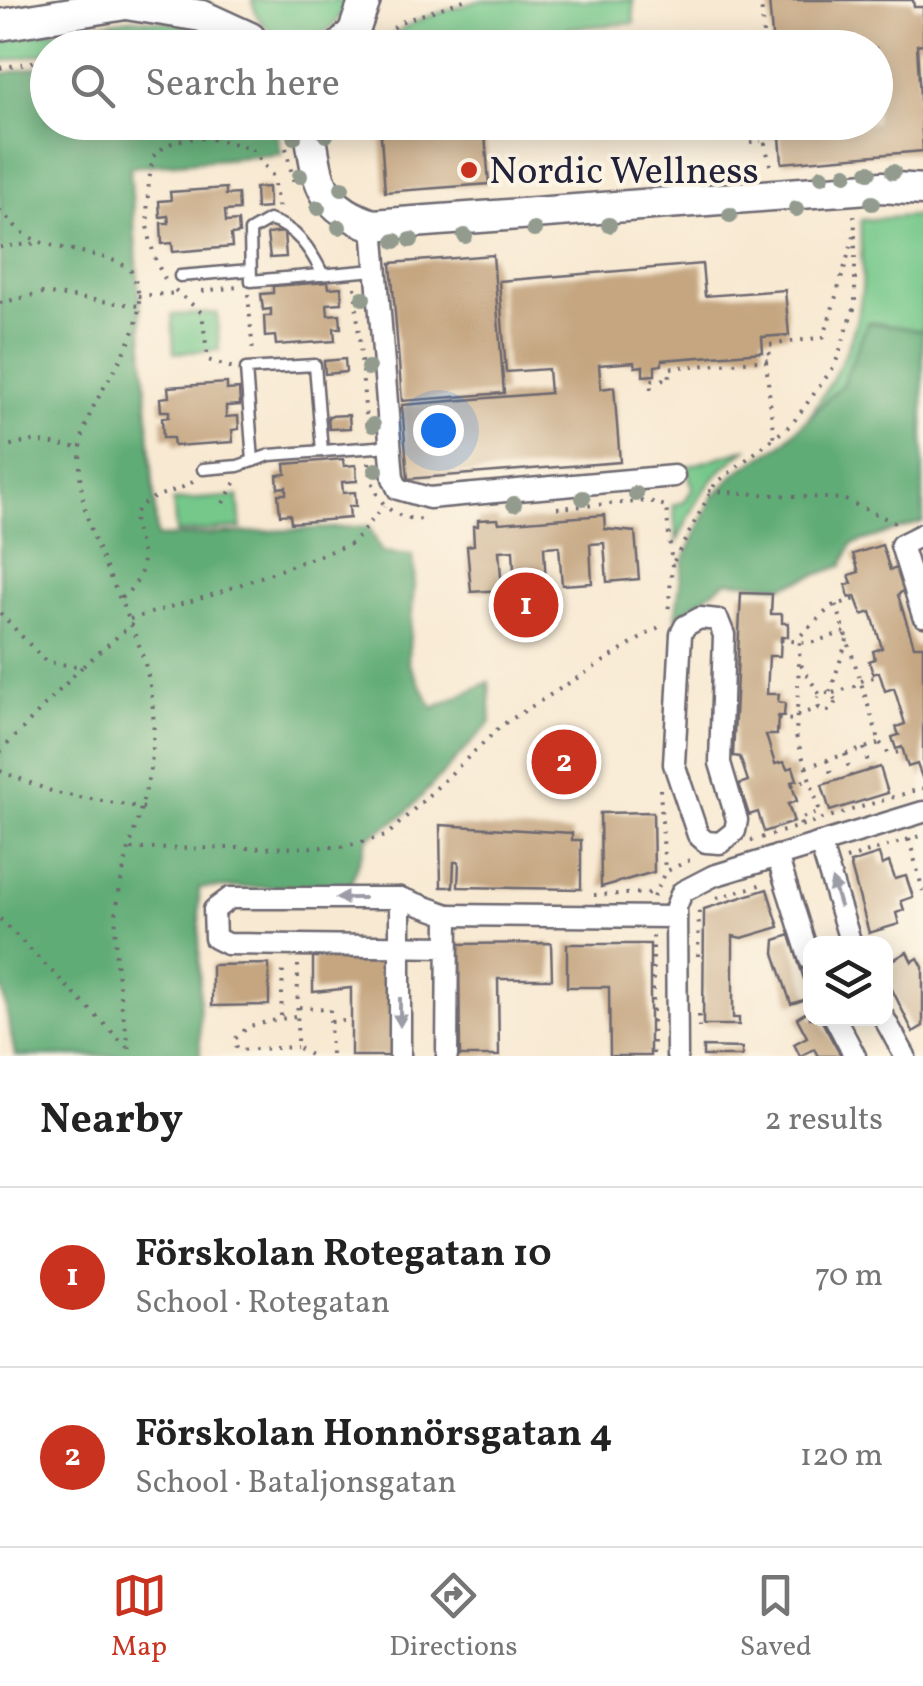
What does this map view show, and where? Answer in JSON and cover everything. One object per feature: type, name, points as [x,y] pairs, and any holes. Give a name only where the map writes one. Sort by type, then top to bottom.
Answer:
[{"type":"street","points":[[234,0],[249,30]]},
{"type":"street","points":[[365,22],[391,0]]},
{"type":"street","points":[[0,25],[141,3],[202,16],[229,30]]},
{"type":"street","points":[[312,140],[318,180],[328,197],[340,210],[373,225],[882,187],[923,190]]},
{"type":"street","points":[[373,225],[390,446],[398,489],[428,498],[674,476]]},
{"type":"street","points":[[923,534],[901,545],[923,616]]},
{"type":"street","points":[[710,618],[723,626],[720,763],[737,820],[722,846],[698,836],[674,764],[681,634],[693,620],[710,618]]},
{"type":"street","points":[[677,1056],[676,917],[678,899],[690,886],[923,812]]},
{"type":"street","points":[[820,843],[849,936]]},
{"type":"street","points":[[722,846],[730,871]]},
{"type":"street","points":[[778,856],[803,937]]},
{"type":"street","points":[[448,947],[220,943],[214,933],[217,904],[230,898],[400,898],[448,914],[676,917]]},
{"type":"street","points":[[400,898],[400,1056]]},
{"type":"street","points":[[448,914],[448,1056]]},
{"type":"street","points":[[839,1026],[856,1056]]},
{"type":"street","points":[[888,1026],[905,1056]]},
{"type":"lane","points":[[322,274],[314,256],[282,223],[269,220],[250,230],[251,280],[375,270]]},
{"type":"lane","points":[[180,276],[250,270]]},
{"type":"lane","points":[[253,460],[250,369],[315,365],[322,451]]},
{"type":"lane","points":[[203,470],[322,451],[390,446]]},
{"type":"path","points":[[365,22],[401,22],[464,0]]},
{"type":"path","points":[[761,0],[763,30]]},
{"type":"path","points":[[0,68],[30,62]]},
{"type":"path","points":[[180,140],[170,142],[153,158],[148,205],[153,257],[178,293],[200,308],[208,360],[250,369],[247,282]]},
{"type":"path","points":[[200,140],[252,148],[264,160],[276,187],[282,223]]},
{"type":"path","points":[[750,142],[761,141],[769,147],[770,164]]},
{"type":"path","points":[[756,175],[772,174]]},
{"type":"path","points":[[0,210],[25,234],[42,243],[122,262],[132,274],[139,306],[136,329],[94,401],[81,448],[82,508],[131,622],[151,695],[152,752],[144,808],[118,901],[115,946],[130,1053]]},
{"type":"path","points":[[672,566],[709,491],[726,472],[774,440],[808,407],[844,347],[857,284],[854,212]]},
{"type":"path","points":[[774,440],[766,360],[769,345],[824,337],[855,232]]},
{"type":"path","points":[[0,246],[42,243]]},
{"type":"path","points":[[0,303],[42,292],[89,303],[139,306]]},
{"type":"path","points":[[651,389],[650,380],[670,379],[670,368],[766,360]]},
{"type":"path","points":[[0,447],[34,440],[81,448]]},
{"type":"path","points":[[223,503],[235,487],[238,466]]},
{"type":"path","points":[[121,598],[132,589],[144,568],[146,553],[132,526],[135,514],[150,500],[189,485],[203,470]]},
{"type":"path","points":[[709,491],[843,499],[897,522]]},
{"type":"path","points":[[0,752],[131,622],[352,543],[384,506]]},
{"type":"path","points":[[801,825],[799,818],[820,812],[797,718],[800,636],[836,604],[856,599]]},
{"type":"path","points":[[836,604],[880,743],[889,754],[904,751]]},
{"type":"path","points":[[0,613],[46,662],[82,667]]},
{"type":"path","points":[[132,848],[342,847],[386,836],[502,725],[668,622]]},
{"type":"path","points":[[781,640],[810,643],[845,632]]},
{"type":"path","points":[[778,720],[797,718],[820,708],[828,710],[834,705],[830,693],[848,640]]},
{"type":"path","points":[[799,663],[820,695],[820,708]]},
{"type":"path","points":[[820,695],[880,675]]},
{"type":"path","points":[[806,767],[880,743]]},
{"type":"path","points":[[864,748],[870,770]]},
{"type":"path","points":[[845,754],[852,776]]},
{"type":"path","points":[[827,760],[833,781]]},
{"type":"path","points":[[0,771],[56,794],[144,808]]},
{"type":"path","points":[[792,785],[810,780]]},
{"type":"path","points":[[653,1056],[654,893],[665,872],[722,846],[923,788]]},
{"type":"path","points":[[910,839],[923,891]]},
{"type":"path","points":[[698,969],[699,906]]},
{"type":"path","points":[[0,918],[130,1053]]},
{"type":"path","points":[[276,946],[279,962],[297,961],[296,1047]]},
{"type":"path","points":[[282,1016],[283,968]]},
{"type":"path","points":[[698,1001],[699,1045]]},
{"type":"path","points":[[299,1007],[326,1007],[331,1022],[331,1056]]},
{"type":"path","points":[[295,1016],[249,1026],[234,1040],[238,1050],[266,1053],[296,1047],[312,1056]]},
{"type":"path","points":[[331,1022],[344,1022]]},
{"type":"green space","points":[[252,0],[345,0],[339,18],[328,30],[269,30],[258,17]]},
{"type":"green space","points":[[482,0],[633,0],[634,23],[569,30],[401,30]]},
{"type":"green space","points":[[132,19],[183,24],[199,30],[59,30]]},
{"type":"green space","points":[[30,34],[30,56],[0,62],[0,39]]},
{"type":"green space","points":[[30,68],[30,140],[279,140],[281,154],[130,167],[157,537],[369,526],[382,552],[412,555],[415,573],[408,662],[433,708],[489,682],[491,722],[404,815],[368,838],[350,886],[199,888],[200,1056],[15,1056],[0,978],[0,74]]},
{"type":"green space","points":[[923,215],[923,331],[868,322],[842,385],[808,418],[836,373],[855,325],[862,290],[861,220]]},
{"type":"green space","points":[[217,313],[219,350],[174,353],[172,315]]},
{"type":"green space","points":[[868,322],[923,331],[923,522],[852,544],[842,566],[784,586],[727,581],[675,618],[683,562],[712,498],[737,472],[781,445],[842,385]]},
{"type":"green space","points":[[749,448],[724,467],[706,489],[677,542],[673,505],[684,502],[693,488],[686,467]]},
{"type":"green space","points":[[238,496],[241,528],[176,533],[173,501]]},
{"type":"building","points":[[769,0],[913,0],[914,7],[923,7],[923,44],[917,45],[923,151],[782,163],[780,140],[893,140],[893,30],[772,30]]},
{"type":"building","points":[[381,140],[485,140],[489,184],[385,192]]},
{"type":"building","points":[[268,187],[269,208],[256,209],[255,188]]},
{"type":"building","points":[[226,188],[226,195],[238,194],[239,210],[225,211],[226,222],[238,221],[239,234],[231,235],[232,247],[173,252],[172,243],[162,244],[161,223],[169,223],[168,216],[160,217],[159,201],[171,200],[170,192]]},
{"type":"building","points":[[284,232],[286,257],[270,258],[267,234]]},
{"type":"building","points":[[493,255],[504,393],[402,401],[391,263]]},
{"type":"building","points":[[702,264],[705,296],[785,290],[789,335],[762,337],[763,352],[662,360],[662,365],[655,366],[655,375],[643,376],[643,366],[635,367],[634,362],[599,365],[601,389],[614,387],[620,462],[408,479],[402,405],[550,393],[548,369],[506,372],[499,281]]},
{"type":"building","points":[[328,282],[329,288],[341,287],[342,303],[327,304],[328,315],[340,314],[341,328],[334,328],[335,341],[276,345],[275,336],[265,337],[264,316],[271,316],[271,309],[263,310],[261,294],[273,293],[273,286]]},
{"type":"building","points":[[345,359],[346,372],[325,374],[324,361]]},
{"type":"building","points":[[227,383],[227,390],[239,389],[240,405],[226,406],[226,417],[238,416],[239,429],[232,430],[233,442],[174,446],[173,438],[163,438],[162,418],[169,417],[169,411],[161,411],[160,398],[169,397],[168,387]]},
{"type":"building","points":[[349,415],[350,428],[329,429],[328,416]]},
{"type":"building","points":[[343,459],[344,466],[356,465],[357,481],[342,482],[343,493],[355,492],[356,506],[349,506],[350,518],[291,523],[290,514],[280,515],[278,494],[286,494],[286,487],[278,488],[277,475],[286,474],[285,464]]},
{"type":"building","points":[[604,515],[605,529],[635,532],[639,579],[607,582],[604,543],[590,544],[592,583],[562,585],[559,546],[544,547],[546,586],[515,589],[513,550],[499,551],[502,590],[471,592],[467,546],[474,545],[473,526],[478,526],[478,520],[498,519],[499,523]]},
{"type":"building","points":[[882,545],[890,570],[899,568],[905,589],[898,595],[914,646],[923,646],[923,780],[917,764],[908,767],[902,747],[896,749],[892,737],[899,735],[896,727],[905,724],[894,688],[885,691],[879,672],[873,674],[869,661],[875,659],[873,651],[882,648],[871,612],[862,615],[855,596],[849,598],[846,585],[852,583],[849,575],[859,572],[853,554]]},
{"type":"building","points":[[741,593],[772,594],[771,614],[782,614],[782,623],[788,623],[788,637],[781,637],[780,656],[769,656],[767,694],[779,694],[778,702],[785,703],[784,716],[778,716],[777,735],[766,735],[775,764],[784,762],[787,769],[793,767],[797,780],[791,782],[797,801],[788,804],[794,822],[764,832],[758,812],[749,815],[739,784],[748,781],[740,757],[733,756]]},
{"type":"building","points":[[880,767],[888,793],[830,811],[822,785]]},
{"type":"building","points":[[653,812],[654,872],[601,887],[600,813]]},
{"type":"building","points":[[440,825],[572,833],[572,840],[581,840],[581,889],[458,887],[459,862],[454,862],[453,887],[441,887]]},
{"type":"building","points":[[879,854],[882,865],[889,862],[895,879],[906,876],[913,897],[901,901],[904,910],[896,913],[899,924],[869,933],[850,863]]},
{"type":"building","points":[[767,889],[779,927],[742,938],[733,936],[733,1018],[739,1018],[739,1025],[703,1025],[704,909]]},
{"type":"building","points":[[790,935],[803,976],[803,1000],[791,1004],[774,953],[775,940]]},
{"type":"building","points":[[551,943],[552,979],[498,979],[499,1056],[460,1056],[459,944]]},
{"type":"building","points":[[567,944],[650,944],[650,1056],[610,1056],[609,987],[567,987]]},
{"type":"building","points":[[907,952],[912,962],[918,958],[923,967],[923,1026],[913,1032],[893,991],[893,960]]},
{"type":"building","points":[[313,957],[392,957],[392,1056],[351,1056],[351,988],[313,992]]},
{"type":"building","points":[[269,964],[269,1005],[212,1006],[212,965]]},
{"type":"building","points":[[803,1014],[803,1026],[824,1026],[841,1056],[818,1056],[814,1049],[800,1056],[794,1044],[807,1037],[797,1018]]},
{"type":"building","points":[[703,1047],[742,1048],[742,1056],[703,1056]]},
{"type":"place","name":"Nordic Wellness","points":[[469,170]]},
{"type":"place","name":"Förskolan Rotegatan 10","points":[[526,605]]},
{"type":"place","name":"Förskolan Honnörsgatan 4","points":[[564,762]]}]
